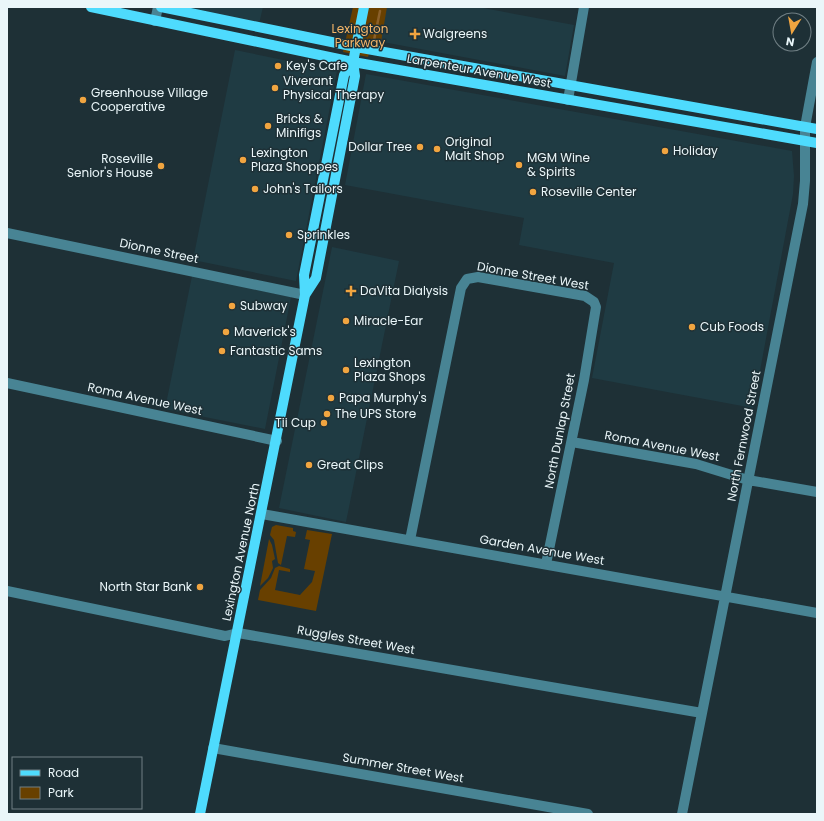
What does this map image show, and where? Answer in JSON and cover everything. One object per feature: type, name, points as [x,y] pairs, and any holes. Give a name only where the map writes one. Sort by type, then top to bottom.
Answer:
[{"type":"main road","name":"Larpenteur Avenue West","points":[[91,7],[352,62],[817,143]]},
{"type":"main road","name":"Larpenteur Avenue West","points":[[159,7],[356,47],[817,129]]},
{"type":"main road","points":[[352,62],[364,7]]},
{"type":"main road","name":"Lexington Avenue North","points":[[200,814],[277,441],[305,295],[316,278],[355,76],[352,62]]},
{"type":"street","points":[[155,21],[159,7]]},
{"type":"street","points":[[568,100],[584,7]]},
{"type":"street","name":"North Fernwood Street","points":[[682,814],[803,204],[805,181],[805,127],[817,62]]},
{"type":"street","name":"Dionne Street","points":[[7,233],[305,295]]},
{"type":"street","name":"Dionne Street West","points":[[410,540],[460,288],[467,279],[478,277],[585,296],[594,302]]},
{"type":"street","name":"North Dunlap Street","points":[[546,564],[572,442],[596,314],[594,302]]},
{"type":"street","name":"Roma Avenue West","points":[[7,383],[277,441]]},
{"type":"street","name":"Roma Avenue West","points":[[572,442],[696,464],[748,480],[817,492]]},
{"type":"street","name":"Garden Avenue West","points":[[262,514],[817,613]]},
{"type":"street","name":"Ruggles Street West","points":[[7,591],[225,636],[238,633],[702,713]]},
{"type":"street","name":"Summer Street West","points":[[213,748],[588,814]]},
{"type":"shaded area","points":[[181,7],[263,7],[259,24]]},
{"type":"shaded area","points":[[378,7],[478,7],[574,25],[565,76],[372,40]]},
{"type":"shaded area","points":[[235,50],[337,71],[296,281],[193,260]]},
{"type":"shaded area","points":[[366,74],[792,151],[794,176],[793,194],[753,408],[592,378],[614,263],[519,245],[524,218],[345,185]]},
{"type":"shaded area","points":[[332,247],[399,261],[346,522],[279,508]]},
{"type":"shaded area","points":[[192,276],[291,297],[265,429],[165,409]]},
{"type":"green space","name":"Lexington Parkway","points":[[353,7],[387,7],[381,42],[372,43],[368,57],[343,52]]},
{"type":"green space","points":[[276,525],[293,528],[293,531],[296,532],[295,537],[287,536],[281,565],[278,563],[274,540],[270,535],[272,527]]},
{"type":"green space","points":[[307,530],[332,534],[316,611],[258,600],[260,590],[271,578],[275,568],[279,566],[290,569],[290,572],[279,570],[275,590],[300,595],[312,582],[315,571],[304,569],[310,540],[305,539]]},
{"type":"green space","points":[[269,539],[275,559],[272,561],[273,568],[268,578],[260,586]]},
{"type":"waterway","points":[[374,40],[380,11]]},
{"type":"place","name":"Walgreens","points":[[415,34]]},
{"type":"place","name":"Key's Cafe","points":[[278,66]]},
{"type":"place","name":"Viverant Physical Therapy","points":[[275,88]]},
{"type":"place","name":"Greenhouse Village Cooperative","points":[[83,100]]},
{"type":"place","name":"Bricks & Minifigs","points":[[268,126]]},
{"type":"place","name":"Dollar Tree","points":[[420,147]]},
{"type":"place","name":"Original Malt Shop","points":[[437,149]]},
{"type":"place","name":"Holiday","points":[[665,151]]},
{"type":"place","name":"Lexington Plaza Shoppes","points":[[243,160]]},
{"type":"place","name":"MGM Wine & Spirits","points":[[519,165]]},
{"type":"place","name":"Roseville Senior's House","points":[[161,166]]},
{"type":"place","name":"John's Tailors","points":[[255,189]]},
{"type":"place","name":"Roseville Center","points":[[533,192]]},
{"type":"place","name":"Sprinkles","points":[[289,235]]},
{"type":"place","name":"DaVita Dialysis","points":[[351,291]]},
{"type":"place","name":"Subway","points":[[232,306]]},
{"type":"place","name":"Miracle-Ear","points":[[346,321]]},
{"type":"place","name":"Cub Foods","points":[[692,327]]},
{"type":"place","name":"Maverick's","points":[[226,332]]},
{"type":"place","name":"Fantastic Sams","points":[[222,351]]},
{"type":"place","name":"Lexington Plaza Shops","points":[[346,370]]},
{"type":"place","name":"Papa Murphy's","points":[[331,398]]},
{"type":"place","name":"The UPS Store","points":[[327,414]]},
{"type":"place","name":"Tii Cup","points":[[324,423]]},
{"type":"place","name":"Great Clips","points":[[309,465]]},
{"type":"place","name":"North Star Bank","points":[[200,587]]}]
